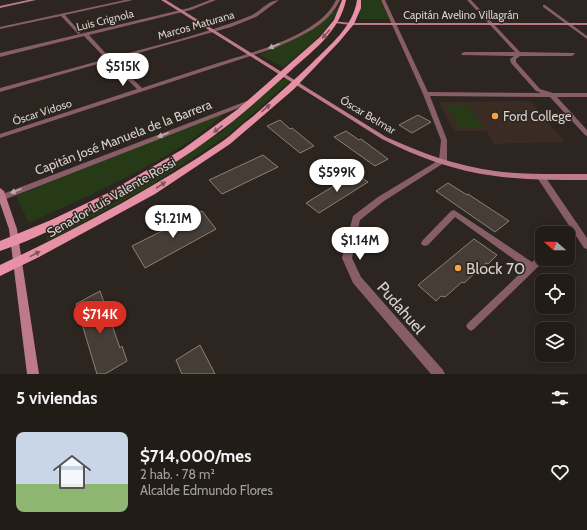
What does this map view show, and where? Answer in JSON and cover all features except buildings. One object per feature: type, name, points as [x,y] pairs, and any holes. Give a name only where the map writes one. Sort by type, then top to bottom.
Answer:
[{"type":"main road","name":"Senador Luis Valente Rossi","points":[[0,246],[96,204],[150,174],[212,133],[252,101],[320,41],[339,16],[344,0]]},
{"type":"main road","name":"Senador Luis Valente Rossi","points":[[0,271],[151,191],[227,142],[295,83],[337,41],[351,24],[358,8],[359,0]]},
{"type":"street","points":[[0,7],[34,0]]},
{"type":"street","points":[[0,28],[131,0]]},
{"type":"street","name":"Óscar Belmar","points":[[163,0],[384,138],[406,149],[443,161],[494,173],[541,177],[587,177]]},
{"type":"street","name":"Luis Crignola","points":[[0,55],[181,11],[214,0]]},
{"type":"street","name":"Marcos Maturana","points":[[0,90],[212,31],[254,16],[277,0]]},
{"type":"street","name":"Óscar Vidoso","points":[[0,136],[273,47],[303,32],[328,14],[338,0]]},
{"type":"street","points":[[383,0],[426,94],[444,140],[443,161]]},
{"type":"street","points":[[469,0],[519,54]]},
{"type":"street","points":[[544,6],[587,38]]},
{"type":"street","points":[[62,15],[78,33]]},
{"type":"street","name":"Capitán Avelino Villagrán","points":[[335,22],[351,24],[587,24]]},
{"type":"street","points":[[85,34],[141,90]]},
{"type":"street","points":[[464,54],[572,54]]},
{"type":"street","points":[[519,54],[513,59],[513,62],[538,90],[551,94],[587,134]]},
{"type":"street","points":[[426,94],[587,95]]},
{"type":"street","name":"Capitán José Manuela de la Barrera","points":[[1,194],[252,101]]},
{"type":"street","name":"Pudahuel","points":[[440,374],[357,280],[347,258],[356,218],[381,199],[443,161]]},
{"type":"street","points":[[541,177],[587,244]]},
{"type":"street","points":[[1,194],[13,229],[32,374]]},
{"type":"lane","points":[[425,243],[454,213],[532,267]]},
{"type":"lane","points":[[471,326],[535,264]]},
{"type":"shaded area","name":"Ford College","points":[[530,101],[565,142],[494,144],[486,131],[454,131],[439,102]]},
{"type":"green space","points":[[361,0],[380,0],[389,19],[361,19],[359,17]]},
{"type":"green space","points":[[338,8],[338,12],[321,35],[284,67],[259,55],[306,33]]},
{"type":"green space","points":[[287,79],[289,82],[228,135],[147,188],[47,242],[46,237],[115,202],[122,193],[221,132],[279,80]]},
{"type":"green space","points":[[446,105],[468,105],[483,127],[459,127]]},
{"type":"green space","points":[[226,112],[193,139],[154,163],[29,223],[16,196]]},
{"type":"place","name":"Ford College","points":[[495,116]]},
{"type":"place","name":"Block 70","points":[[458,268]]}]
